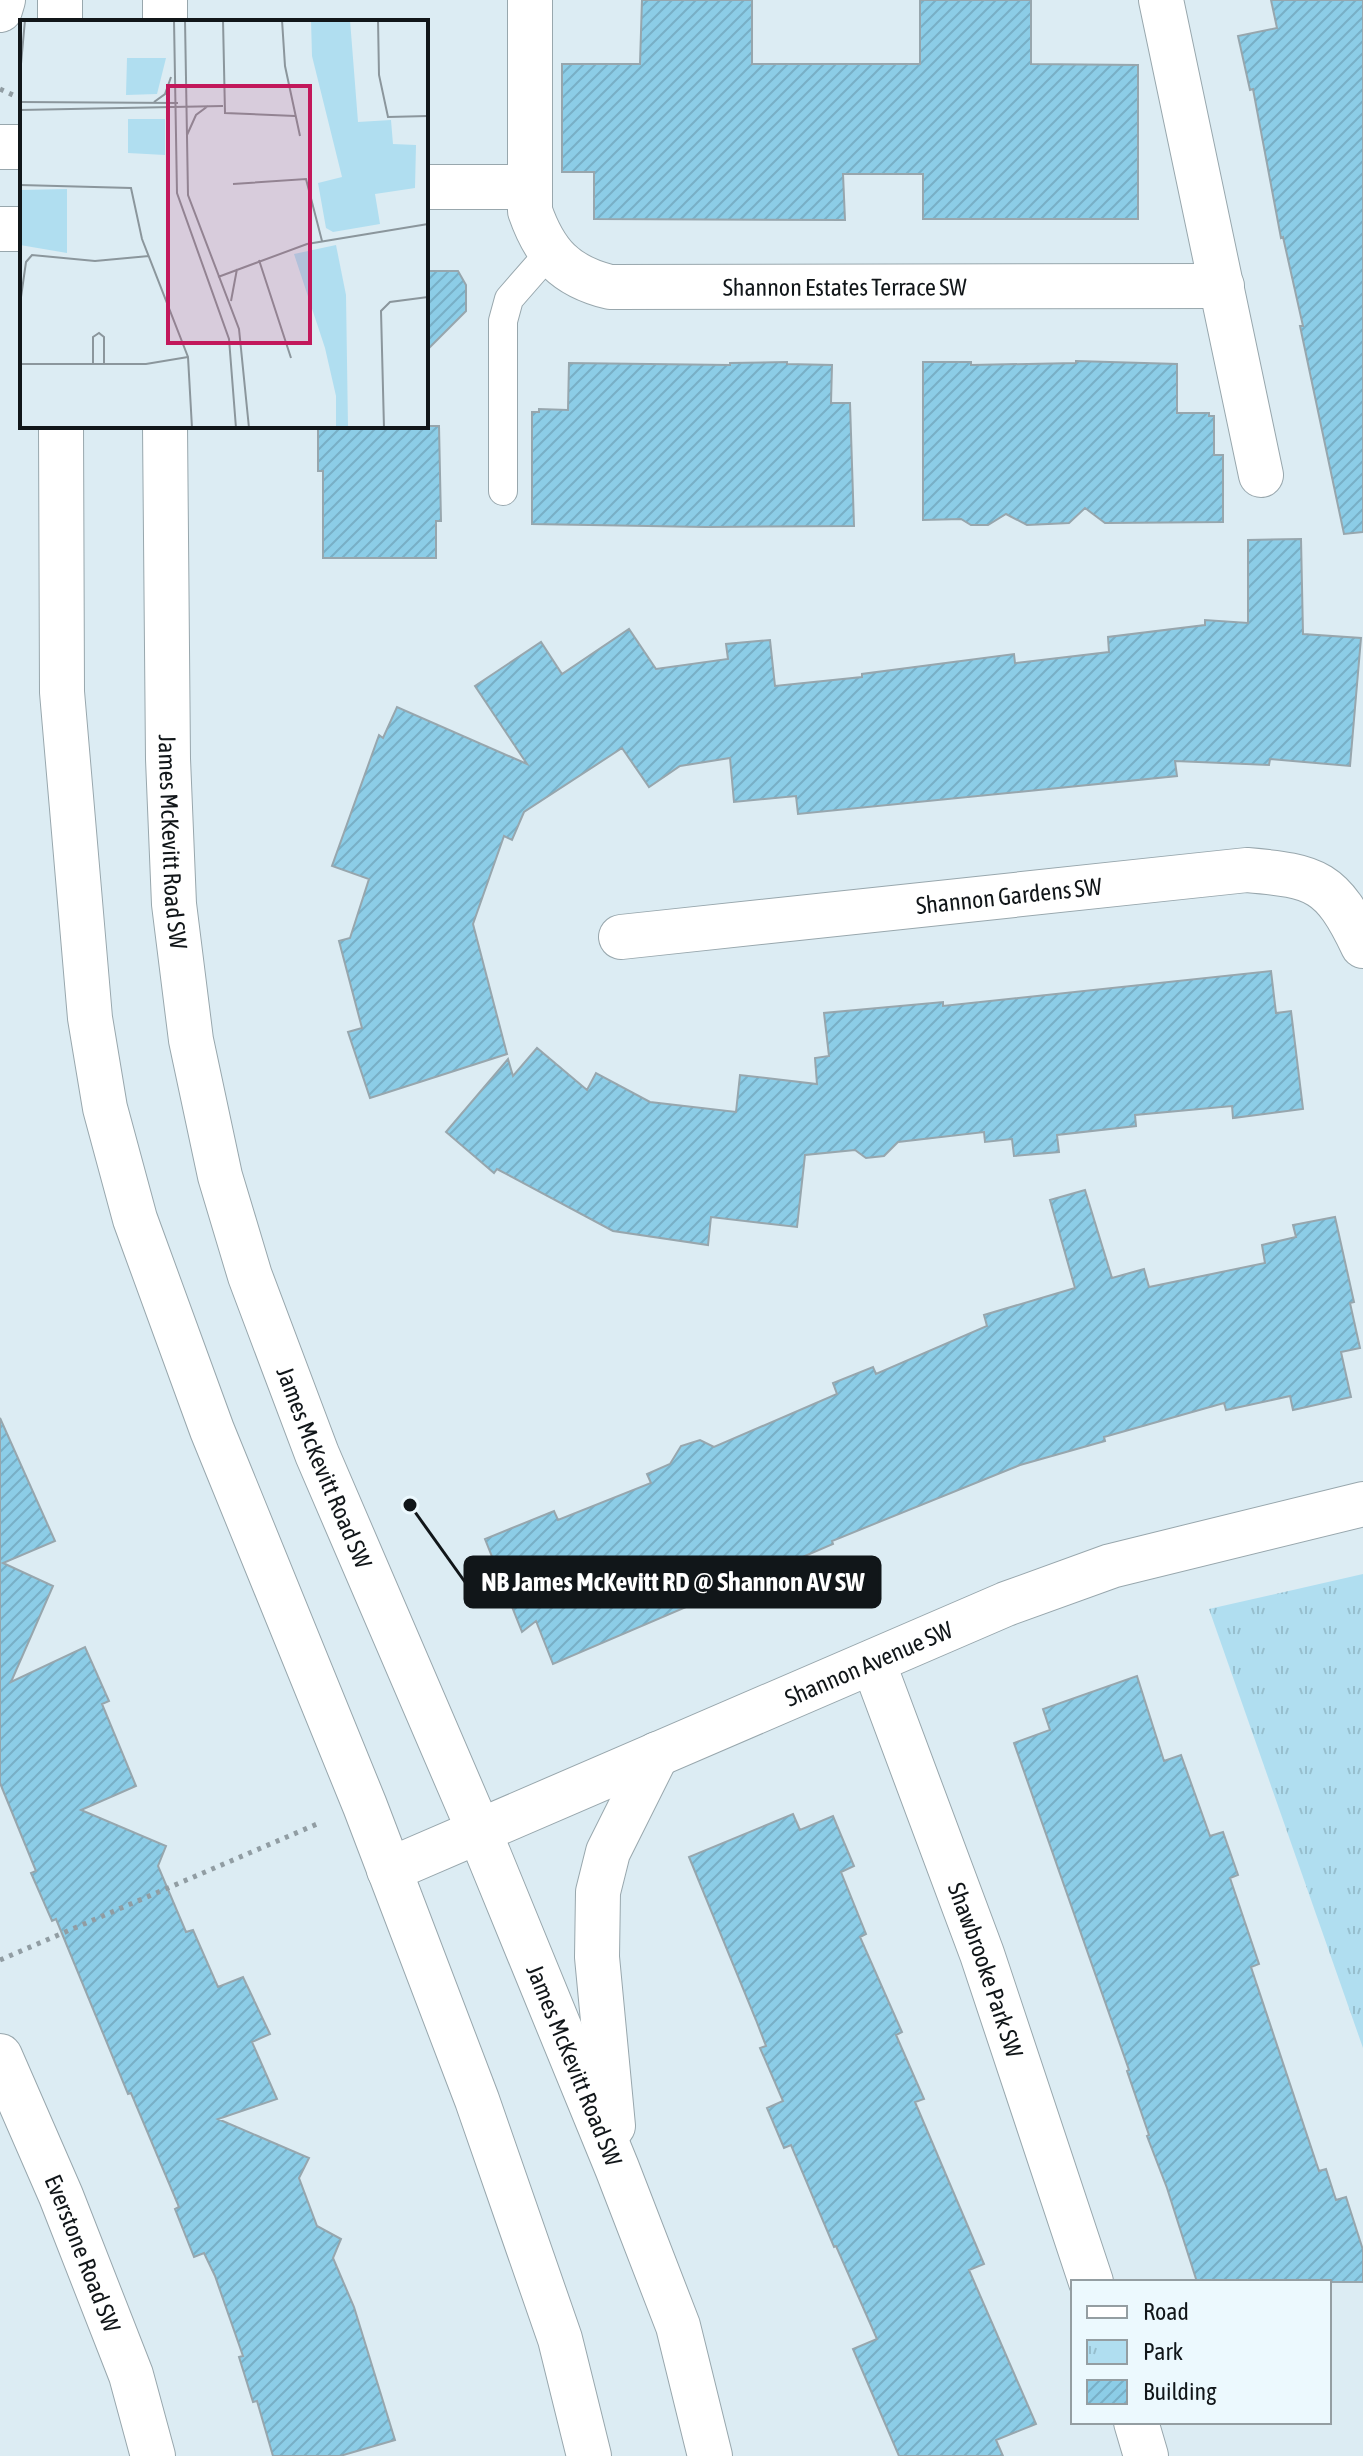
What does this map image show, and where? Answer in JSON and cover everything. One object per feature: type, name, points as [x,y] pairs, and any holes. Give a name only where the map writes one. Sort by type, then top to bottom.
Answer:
[{"type":"main road","points":[[0,10],[3,0]]},
{"type":"main road","name":"Shannon Estates Terrace SW","points":[[530,0],[530,211],[538,236],[550,252],[565,269],[588,282],[610,287],[1222,286]]},
{"type":"main road","points":[[1161,0],[1261,475]]},
{"type":"main road","points":[[428,187],[530,187]]},
{"type":"main road","points":[[61,428],[62,692],[90,1018],[105,1108],[135,1219],[212,1430],[389,1870],[477,2100],[560,2339],[589,2456]]},
{"type":"main road","name":"James McKevitt Road SW","points":[[165,428],[168,759],[174,904],[191,1040],[220,1176],[250,1276],[307,1428],[479,1831],[678,2326],[710,2456]]},
{"type":"main road","points":[[165,495],[194,428]]},
{"type":"main road","name":"Shannon Gardens SW","points":[[621,937],[1247,870],[1296,874],[1327,890],[1348,915],[1363,946]]},
{"type":"main road","name":"Shannon Avenue SW","points":[[389,1870],[1006,1604],[1111,1566],[1363,1504]]},
{"type":"main road","name":"Shawbrooke Park SW","points":[[873,1662],[982,1954],[1090,2280]]},
{"type":"main road","points":[[617,2168],[598,1969],[598,1892],[608,1852],[657,1754]]},
{"type":"main road","name":"Everstone Road SW","points":[[0,2056],[61,2196],[131,2375],[153,2456]]},
{"type":"main road","points":[[1137,2424],[1146,2456]]},
{"type":"lane","points":[[503,491],[503,321],[509,299],[550,252]]},
{"type":"path","points":[[0,89],[9,95],[20,94]]},
{"type":"path","points":[[0,1960],[317,1824]]},
{"type":"green space","points":[[1363,1574],[1363,2048],[1209,1609]]},
{"type":"building","points":[[642,0],[752,0],[752,64],[920,64],[920,0],[1031,0],[1031,64],[1138,65],[1138,219],[923,219],[923,174],[843,174],[845,220],[594,219],[594,172],[562,172],[562,64],[640,64]]},
{"type":"building","points":[[1271,0],[1363,0],[1363,532],[1344,534],[1300,326],[1303,326],[1281,238],[1253,89],[1250,90],[1238,36],[1277,28]]},
{"type":"building","points":[[428,271],[458,271],[466,285],[466,311],[428,349]]},
{"type":"building","points":[[1076,361],[1177,364],[1177,413],[1209,413],[1209,416],[1214,416],[1214,455],[1223,455],[1223,522],[1105,523],[1085,508],[1069,523],[1027,525],[1006,514],[988,525],[971,525],[961,519],[923,520],[923,362],[971,362],[971,365]]},
{"type":"building","points":[[787,362],[832,365],[831,403],[850,403],[854,526],[532,524],[532,412],[539,412],[539,409],[568,410],[569,363],[730,365]]},
{"type":"building","points":[[439,426],[441,521],[436,521],[436,558],[323,558],[323,471],[318,471],[318,428]]},
{"type":"building","points":[[1301,539],[1303,634],[1361,638],[1350,766],[1270,759],[1269,765],[1175,761],[1177,776],[798,814],[796,796],[734,802],[730,758],[680,766],[649,787],[622,748],[524,812],[512,840],[504,836],[473,924],[507,1054],[370,1098],[348,1032],[362,1028],[339,941],[350,938],[369,879],[332,866],[379,735],[383,738],[397,707],[527,764],[475,686],[541,642],[562,674],[629,629],[656,669],[728,659],[726,644],[770,640],[775,686],[862,677],[862,674],[1014,654],[1015,663],[1109,652],[1108,637],[1205,625],[1205,620],[1248,623],[1248,540]]},
{"type":"building","points":[[1271,971],[1276,1013],[1291,1011],[1303,1109],[1233,1118],[1232,1106],[1135,1115],[1136,1126],[1057,1135],[1059,1152],[1014,1156],[1012,1139],[985,1142],[984,1132],[898,1142],[884,1156],[866,1158],[855,1150],[805,1155],[797,1227],[711,1217],[708,1245],[613,1231],[497,1169],[494,1173],[446,1132],[508,1059],[513,1076],[537,1048],[587,1090],[596,1073],[650,1102],[736,1112],[740,1075],[817,1084],[815,1058],[829,1056],[824,1013],[943,1002],[943,1006]]},
{"type":"building","points":[[1085,1190],[1112,1278],[1144,1269],[1149,1287],[1265,1263],[1262,1245],[1296,1237],[1293,1225],[1335,1217],[1354,1302],[1350,1303],[1360,1348],[1341,1352],[1351,1397],[1293,1410],[1290,1396],[1226,1410],[1224,1403],[1020,1465],[832,1541],[833,1544],[553,1664],[536,1621],[522,1632],[485,1539],[554,1511],[558,1520],[651,1483],[647,1474],[670,1464],[681,1446],[700,1440],[714,1447],[837,1394],[833,1383],[873,1367],[876,1374],[987,1326],[984,1315],[1075,1288],[1050,1200]]},
{"type":"building","points":[[0,1418],[55,1541],[3,1563],[53,1586],[11,1682],[85,1647],[109,1701],[102,1704],[136,1786],[81,1810],[166,1846],[158,1866],[186,1932],[193,1930],[218,1987],[243,1977],[270,2034],[252,2042],[277,2099],[218,2119],[309,2158],[299,2178],[317,2226],[341,2239],[333,2258],[354,2307],[395,2440],[340,2456],[273,2456],[257,2401],[253,2402],[239,2357],[243,2356],[215,2276],[204,2253],[194,2257],[175,2209],[179,2207],[131,2093],[128,2094],[56,1919],[52,1921],[31,1873],[36,1871],[0,1783]]},
{"type":"building","points":[[1137,1676],[1164,1761],[1181,1755],[1210,1836],[1223,1832],[1238,1875],[1230,1878],[1259,1964],[1251,1967],[1319,2171],[1326,2169],[1336,2200],[1346,2197],[1363,2250],[1363,2282],[1196,2280],[1147,2136],[1129,2070],[1014,1743],[1050,1730],[1043,1709]]},
{"type":"building","points":[[793,1814],[800,1830],[833,1816],[854,1866],[841,1872],[866,1934],[860,1937],[902,2032],[896,2035],[924,2099],[915,2102],[984,2264],[969,2270],[1036,2424],[996,2440],[1003,2456],[899,2456],[853,2349],[877,2339],[791,2145],[784,2148],[767,2108],[783,2101],[760,2048],[766,2046],[689,1857]]},
{"type":"place","name":"NB James McKevitt RD @ Shannon AV SW","points":[[410,1505]]}]
